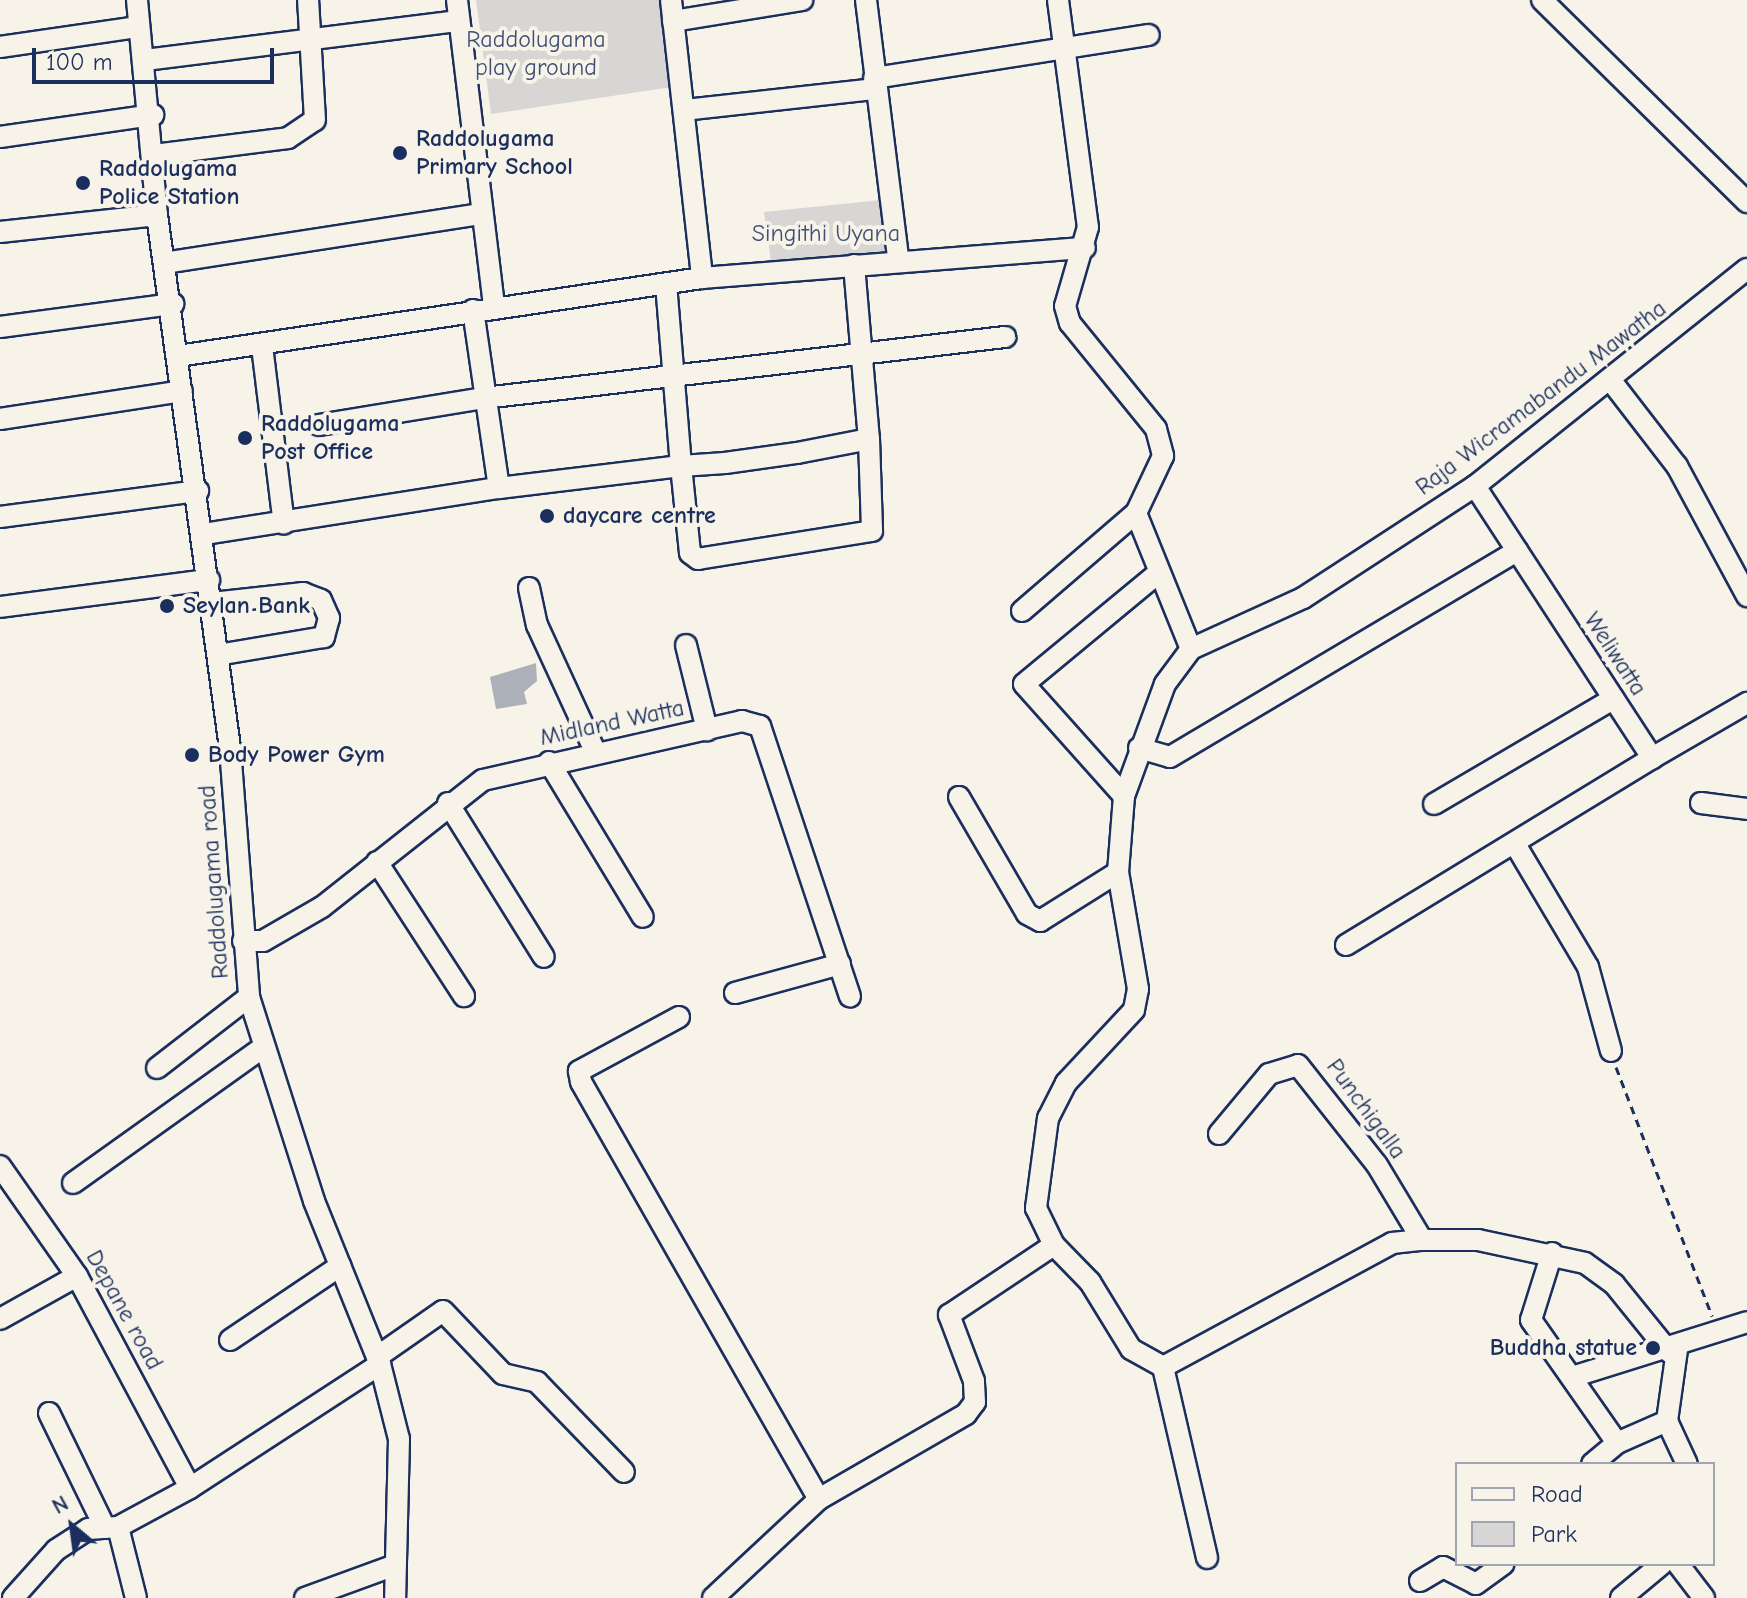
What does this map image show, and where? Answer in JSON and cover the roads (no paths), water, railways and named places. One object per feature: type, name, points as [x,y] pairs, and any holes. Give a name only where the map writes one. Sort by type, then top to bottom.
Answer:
[{"type":"street","name":"Raddolugama road","points":[[137,0],[137,27],[153,115],[157,215],[173,304],[218,655],[249,997],[262,1048],[340,1266],[378,1361],[399,1439],[395,1598]]},
{"type":"street","points":[[154,155],[288,138],[315,120],[308,0]]},
{"type":"street","points":[[702,278],[672,10],[802,0]]},
{"type":"street","points":[[866,0],[898,258]]},
{"type":"street","points":[[1022,611],[1136,513],[1163,456],[1156,429],[1070,323],[1065,306],[1085,248],[1058,0]]},
{"type":"street","points":[[1542,0],[1747,202]]},
{"type":"street","points":[[145,60],[311,43],[458,10],[479,149],[484,398],[499,488]]},
{"type":"street","points":[[0,47],[137,27]]},
{"type":"street","points":[[684,110],[874,83],[1149,35]]},
{"type":"street","points":[[0,137],[153,115]]},
{"type":"street","points":[[164,263],[481,214]]},
{"type":"street","points":[[0,232],[157,215]]},
{"type":"street","points":[[178,356],[262,346],[484,309],[702,278],[854,265],[898,258],[1085,248]]},
{"type":"street","points":[[666,285],[690,553],[698,559],[807,544],[877,524],[854,265]]},
{"type":"street","name":"Raja Wicramabandu Mawatha","points":[[1191,649],[1303,598],[1475,486],[1612,382],[1747,269]]},
{"type":"street","points":[[0,327],[173,304]]},
{"type":"street","points":[[319,425],[484,398],[862,350],[1005,337]]},
{"type":"street","points":[[262,346],[284,524]]},
{"type":"street","points":[[1612,382],[1677,466],[1747,596]]},
{"type":"street","points":[[0,419],[182,391]]},
{"type":"street","points":[[204,534],[284,524],[499,488],[869,439]]},
{"type":"street","name":"Weliwatta","points":[[1475,486],[1652,758]]},
{"type":"street","points":[[0,517],[198,491]]},
{"type":"street","points":[[1136,513],[1191,649],[1165,684],[1139,748],[1124,796],[1118,872],[1138,989],[1134,1010],[1066,1083],[1048,1118],[1036,1208],[1054,1245],[1090,1282],[1131,1349],[1163,1367],[1207,1558]]},
{"type":"street","points":[[1139,748],[1170,757],[1517,551]]},
{"type":"street","points":[[1124,796],[1024,684],[1158,573]]},
{"type":"street","points":[[0,607],[209,580]]},
{"type":"street","points":[[529,588],[537,625],[596,753]]},
{"type":"street","points":[[212,603],[303,593],[321,600],[329,618],[324,637],[218,655]]},
{"type":"street","points":[[686,645],[707,730]]},
{"type":"street","points":[[1434,804],[1613,699]]},
{"type":"street","points":[[1346,945],[1747,703]]},
{"type":"street","name":"Midland Watta","points":[[243,941],[263,941],[322,907],[448,803],[483,780],[549,762],[742,721],[760,726],[850,996]]},
{"type":"street","points":[[549,762],[643,917]]},
{"type":"street","points":[[959,797],[1027,914],[1040,921],[1118,872]]},
{"type":"street","points":[[448,803],[544,957]]},
{"type":"street","points":[[1701,803],[1747,809]]},
{"type":"street","points":[[1515,844],[1588,967],[1611,1051]]},
{"type":"street","points":[[377,862],[464,996]]},
{"type":"street","points":[[735,993],[840,964]]},
{"type":"street","points":[[157,1068],[249,997]]},
{"type":"street","points":[[679,1017],[579,1071],[581,1082],[819,1499]]},
{"type":"street","points":[[73,1183],[262,1048]]},
{"type":"street","name":"Punchigalla","points":[[1219,1134],[1269,1074],[1298,1065],[1377,1165],[1422,1240]]},
{"type":"street","name":"Depane road","points":[[0,1166],[77,1276],[190,1488]]},
{"type":"street","points":[[1163,1367],[1392,1243],[1422,1240],[1552,1253],[1585,1263],[1614,1284],[1673,1351],[1667,1421],[1686,1462]]},
{"type":"street","points":[[713,1598],[819,1499],[966,1414],[975,1402],[974,1381],[949,1315],[1054,1245]]},
{"type":"street","points":[[1552,1253],[1531,1320],[1617,1443]]},
{"type":"street","points":[[230,1340],[340,1266]]},
{"type":"street","points":[[0,1319],[77,1276]]},
{"type":"street","points":[[13,1598],[56,1550],[88,1529],[112,1528],[190,1488],[378,1361],[443,1311],[503,1374],[537,1382],[624,1472]]},
{"type":"street","points":[[1572,1377],[1673,1351],[1747,1322]]},
{"type":"street","points":[[49,1413],[112,1528],[136,1598]]},
{"type":"street","points":[[1594,1462],[1617,1443],[1667,1421]]},
{"type":"street","points":[[305,1598],[395,1565]]},
{"type":"street","points":[[1420,1581],[1443,1567],[1476,1584],[1501,1566]]},
{"type":"street","points":[[1621,1598],[1660,1566]]},
{"type":"street","points":[[1680,1566],[1704,1598]]},
{"type":"place","name":"Raddolugama Primary School","points":[[400,153]]},
{"type":"place","name":"Raddolugama Police Station","points":[[83,183]]},
{"type":"place","name":"Raddolugama Post Office","points":[[245,438]]},
{"type":"place","name":"daycare centre","points":[[547,516]]},
{"type":"place","name":"Seylan Bank","points":[[167,606]]},
{"type":"place","name":"Body Power Gym","points":[[192,755]]},
{"type":"place","name":"Buddha statue","points":[[1653,1348]]},
{"type":"park label","name":"Raddolugama play ground","points":[[536,54]]},
{"type":"park label","name":"Singithi Uyana","points":[[826,234]]}]
